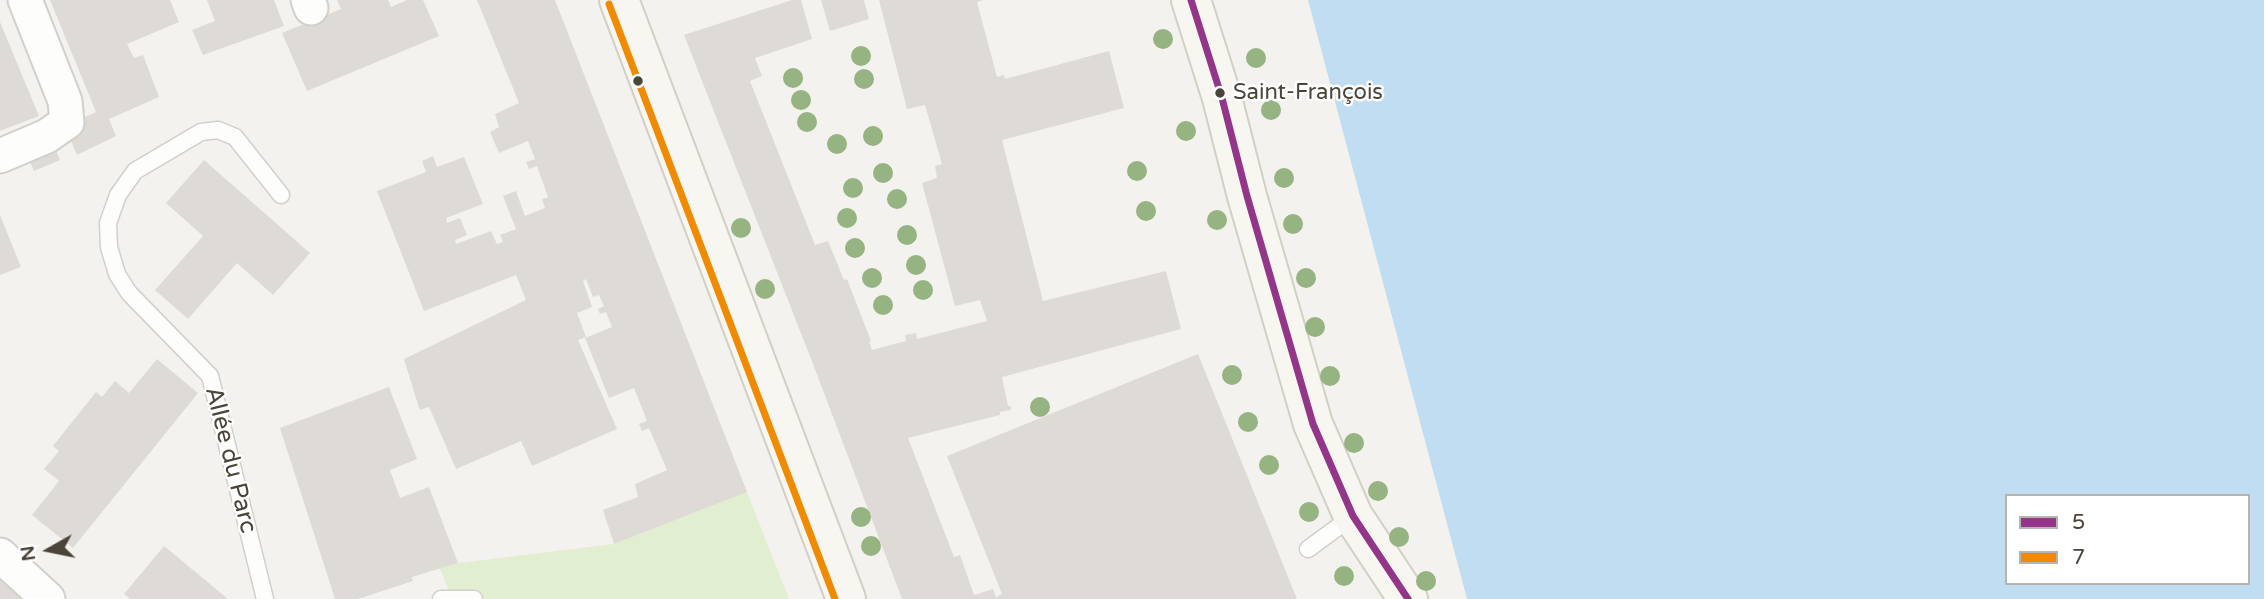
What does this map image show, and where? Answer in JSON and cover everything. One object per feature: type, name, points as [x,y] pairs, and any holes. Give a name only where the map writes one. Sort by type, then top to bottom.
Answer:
[{"type":"main road","points":[[1191,0],[1222,98],[1247,196],[1313,424],[1353,516],[1408,599]]},
{"type":"main road","points":[[629,3],[846,599]]},
{"type":"street","points":[[0,156],[47,136],[67,122],[65,101],[25,0]]},
{"type":"street","points":[[0,555],[48,599]]},
{"type":"lane","name":"Allée du Parc","points":[[265,599],[210,376],[129,293],[117,274],[109,247],[108,223],[118,195],[135,171],[201,132],[218,130],[235,138],[282,195]]},
{"type":"lane","points":[[1308,549],[1353,516]]},
{"type":"lane","points":[[441,599],[474,599]]},
{"type":"green space","points":[[747,492],[789,599],[452,599],[440,568],[458,563],[614,544]]},
{"type":"water","points":[[1308,0],[2264,0],[2264,599],[1467,599]]},
{"type":"building","points":[[50,0],[170,0],[179,22],[127,44],[134,58],[143,55],[159,97],[109,119],[116,136],[77,155],[69,136],[82,131],[77,121],[96,112]]},
{"type":"building","points":[[207,0],[274,0],[284,26],[203,55],[192,30],[215,21]]},
{"type":"building","points":[[337,0],[388,0],[391,7],[407,0],[423,0],[439,36],[307,91],[282,33],[341,9]]},
{"type":"building","points":[[477,0],[555,0],[747,492],[614,544],[603,510],[638,497],[635,484],[667,470],[649,428],[642,431],[639,424],[647,421],[634,388],[609,398],[585,338],[612,327],[606,312],[600,314],[598,309],[604,306],[599,295],[593,297],[586,279],[583,281],[592,307],[577,313],[586,337],[578,340],[617,429],[532,466],[521,441],[456,469],[429,407],[420,410],[404,359],[526,300],[516,275],[424,311],[377,191],[426,172],[422,161],[433,156],[437,167],[464,157],[483,204],[446,218],[447,223],[460,218],[467,235],[455,240],[456,244],[491,231],[497,244],[503,242],[500,235],[516,229],[503,196],[516,191],[525,216],[545,208],[542,199],[548,197],[537,166],[529,169],[526,162],[535,159],[528,141],[499,153],[490,132],[499,127],[495,114],[519,103]]},
{"type":"building","points":[[792,0],[801,0],[812,39],[755,58],[762,76],[750,81],[815,245],[828,241],[844,280],[847,279],[872,350],[906,341],[905,335],[916,333],[917,339],[987,321],[980,300],[955,306],[922,183],[937,178],[935,166],[942,164],[925,105],[907,109],[879,0],[983,0],[977,2],[997,77],[1004,75],[1005,79],[1109,51],[1124,108],[1002,140],[1043,301],[1166,271],[1181,329],[1002,377],[1011,410],[908,438],[954,557],[960,555],[974,595],[993,589],[996,597],[1002,594],[947,456],[1198,354],[1297,599],[902,599],[684,35]]},
{"type":"building","points":[[821,0],[864,0],[869,19],[830,31]]},
{"type":"building","points":[[0,22],[39,116],[0,131]]},
{"type":"building","points":[[54,146],[60,160],[34,171],[28,157]]},
{"type":"building","points":[[204,160],[310,253],[273,295],[237,263],[188,319],[155,290],[203,236],[166,203]]},
{"type":"building","points":[[0,215],[21,267],[0,275]]},
{"type":"building","points":[[157,359],[198,393],[73,548],[32,515],[59,481],[44,469],[59,451],[53,446],[96,392],[102,397],[115,381],[129,393]]},
{"type":"building","points":[[389,387],[417,459],[390,470],[400,498],[429,487],[458,563],[412,577],[413,581],[358,599],[335,599],[280,428]]},
{"type":"building","points":[[164,546],[228,599],[130,599],[124,594]]},
{"type":"building","points":[[0,573],[27,599],[0,599]]},
{"type":"transit line","name":"5","points":[[1191,0],[1222,98],[1247,196],[1313,424],[1353,516],[1408,599]]},
{"type":"transit line","name":"7","points":[[609,4],[835,599]]},
{"type":"place","name":"Saint-François","points":[[1220,93]]}]
